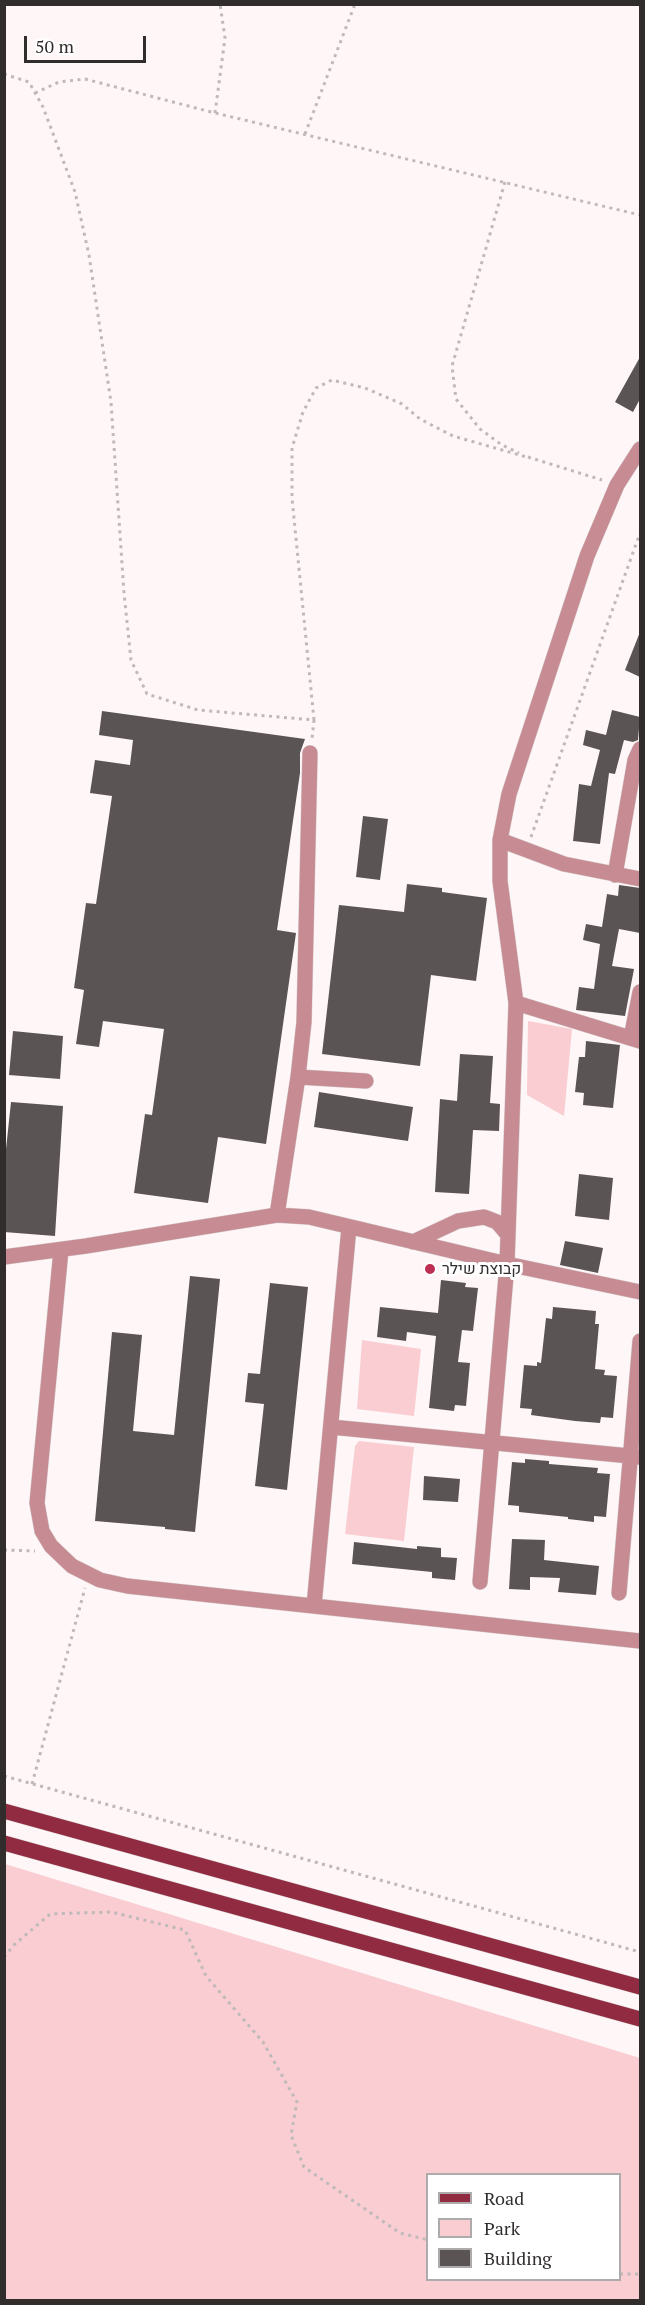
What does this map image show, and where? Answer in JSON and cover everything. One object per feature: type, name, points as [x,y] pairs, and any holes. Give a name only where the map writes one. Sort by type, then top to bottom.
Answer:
[{"type":"main road","points":[[4,1811],[640,1987]]},
{"type":"main road","points":[[4,1843],[640,2019]]},
{"type":"street","points":[[480,1582],[507,1264],[516,1003],[500,881],[500,840],[509,794],[599,524],[617,485],[640,449]]},
{"type":"street","points":[[615,875],[635,760],[640,749]]},
{"type":"street","points":[[277,1215],[304,1022],[310,753]]},
{"type":"street","points":[[500,840],[564,864],[640,879]]},
{"type":"street","points":[[516,1003],[636,1040],[640,992]]},
{"type":"street","points":[[298,1077],[366,1081]]},
{"type":"street","points":[[4,1257],[277,1215],[309,1217],[507,1264],[640,1292]]},
{"type":"street","points":[[413,1242],[458,1221],[484,1217],[497,1222],[508,1235]]},
{"type":"street","points":[[314,1606],[349,1227]]},
{"type":"street","points":[[61,1250],[37,1503],[42,1531],[51,1546],[72,1566],[100,1580],[126,1586],[640,1641]]},
{"type":"street","points":[[618,1593],[635,1456],[640,1341]]},
{"type":"street","points":[[331,1427],[635,1456]]},
{"type":"path","points":[[215,113],[225,38],[220,4]]},
{"type":"path","points":[[305,134],[356,4]]},
{"type":"path","points":[[4,74],[29,82],[43,107],[75,192],[89,255],[111,402],[123,593],[131,660],[147,694],[198,710],[314,720]]},
{"type":"path","points":[[35,93],[59,82],[85,79],[215,113],[640,215]]},
{"type":"path","points":[[505,182],[452,366],[456,399],[480,429],[502,445],[530,458]]},
{"type":"path","points":[[310,753],[314,720],[291,498],[291,448],[303,412],[316,388],[332,380],[364,388],[402,404],[420,419],[453,436],[617,485]]},
{"type":"path","points":[[526,850],[640,533]]},
{"type":"path","points":[[4,1550],[32,1552],[51,1546]]},
{"type":"path","points":[[32,1784],[89,1575]]},
{"type":"path","points":[[4,1776],[640,1952]]},
{"type":"path","points":[[4,1957],[51,1914],[111,1912],[185,1930],[206,1976],[263,2042],[297,2102],[291,2135],[304,2167],[400,2233],[426,2240]]},
{"type":"path","points":[[621,2274],[640,2274]]},
{"type":"green space","points":[[528,1021],[572,1029],[564,1116],[527,1095]]},
{"type":"green space","points":[[362,1340],[421,1349],[414,1416],[357,1409]]},
{"type":"green space","points":[[359,1441],[414,1447],[404,1541],[345,1534],[355,1446]]},
{"type":"green space","points":[[5,1864],[640,2058],[640,2300],[5,2300]]},
{"type":"building","points":[[640,357],[640,399],[633,412],[615,402]]},
{"type":"building","points":[[640,632],[640,677],[625,670]]},
{"type":"building","points":[[612,710],[640,717],[638,740],[633,742],[624,740],[615,774],[609,773],[600,844],[573,841],[579,784],[591,786],[600,750],[583,745],[586,730],[606,735]]},
{"type":"building","points":[[102,711],[305,739],[300,753],[300,773],[277,930],[296,933],[266,1144],[218,1137],[208,1203],[134,1193],[145,1114],[152,1115],[164,1029],[103,1021],[99,1047],[76,1044],[84,990],[74,988],[86,903],[96,904],[112,796],[90,793],[95,760],[130,765],[133,740],[99,735]]},
{"type":"building","points":[[363,816],[388,819],[380,880],[356,877]]},
{"type":"building","points":[[407,884],[442,888],[442,892],[487,898],[476,981],[431,975],[420,1066],[322,1054],[339,905],[404,912]]},
{"type":"building","points":[[619,885],[640,888],[640,933],[619,929],[612,966],[634,969],[625,1016],[576,1010],[579,987],[594,989],[600,944],[583,940],[586,924],[602,927],[607,894],[618,896]]},
{"type":"building","points":[[13,1031],[63,1036],[60,1079],[9,1075]]},
{"type":"building","points":[[586,1041],[620,1045],[613,1108],[583,1105],[584,1093],[575,1092],[579,1057],[585,1057]]},
{"type":"building","points":[[460,1054],[493,1056],[490,1103],[500,1104],[499,1131],[473,1130],[469,1194],[435,1192],[440,1099],[457,1101]]},
{"type":"building","points":[[319,1092],[413,1107],[408,1141],[314,1127]]},
{"type":"building","points":[[11,1102],[63,1106],[55,1236],[4,1232],[4,1168]]},
{"type":"building","points":[[579,1174],[613,1178],[609,1220],[575,1216]]},
{"type":"building","points":[[565,1241],[603,1248],[598,1273],[560,1265]]},
{"type":"building","points":[[190,1276],[220,1279],[195,1532],[95,1521],[112,1332],[142,1335],[133,1431],[174,1435]]},
{"type":"building","points":[[441,1280],[466,1283],[465,1287],[478,1288],[473,1331],[462,1330],[458,1362],[470,1363],[466,1406],[455,1405],[454,1411],[429,1408],[436,1336],[407,1332],[406,1341],[377,1337],[380,1307],[438,1313]]},
{"type":"building","points":[[270,1283],[308,1287],[287,1490],[255,1486],[264,1404],[245,1402],[248,1373],[260,1374]]},
{"type":"building","points":[[553,1307],[596,1311],[595,1324],[599,1324],[595,1369],[605,1370],[604,1375],[617,1376],[613,1418],[601,1417],[600,1423],[575,1421],[531,1415],[532,1409],[520,1408],[524,1365],[537,1366],[537,1362],[541,1363],[546,1318],[552,1319]]},
{"type":"building","points":[[525,1459],[549,1461],[549,1464],[598,1468],[597,1473],[610,1474],[606,1517],[594,1516],[594,1522],[568,1519],[568,1517],[519,1512],[519,1506],[508,1505],[512,1462],[525,1463]]},
{"type":"building","points":[[424,1476],[460,1479],[458,1502],[423,1500]]},
{"type":"building","points":[[512,1539],[545,1540],[544,1560],[599,1566],[596,1595],[558,1592],[560,1578],[530,1577],[530,1590],[509,1589]]},
{"type":"building","points":[[354,1542],[417,1549],[417,1546],[441,1548],[441,1557],[457,1558],[455,1580],[432,1578],[432,1572],[352,1564]]},
{"type":"place","name":"קבוצת שילר","points":[[430,1269]]}]
